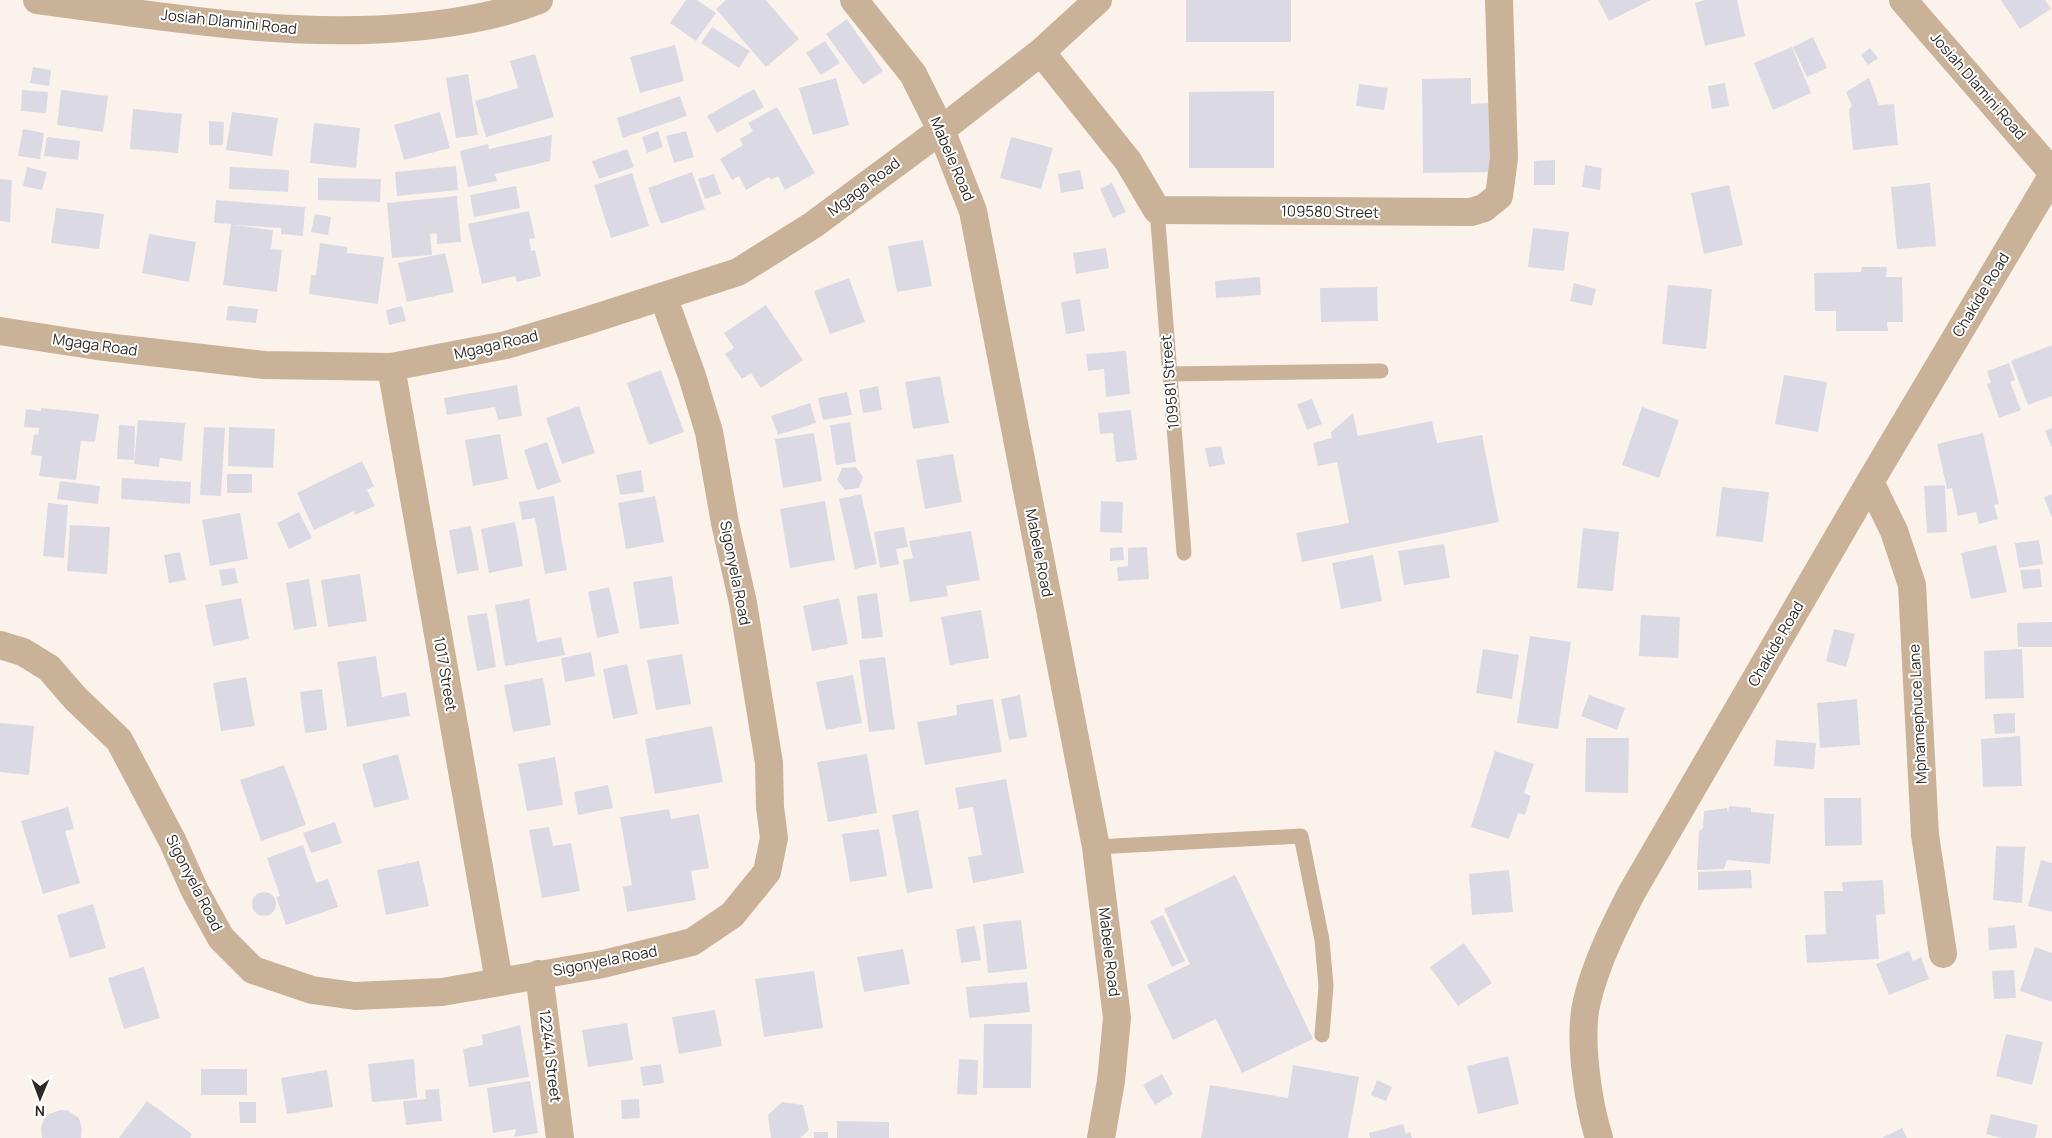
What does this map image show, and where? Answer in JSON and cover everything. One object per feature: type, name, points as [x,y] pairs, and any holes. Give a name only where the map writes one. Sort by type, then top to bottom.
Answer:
[{"type":"street","name":"Josiah Dlamini Road","points":[[37,0],[269,29],[364,32],[450,24],[517,9],[538,0]]},
{"type":"street","name":"Mabele Road","points":[[854,0],[913,74],[941,130],[973,211],[1096,847],[1117,1018],[1101,1138]]},
{"type":"street","points":[[941,130],[1040,52],[1098,0]]},
{"type":"street","name":"109580 Street","points":[[1157,210],[1456,213],[1484,208],[1499,196],[1504,158],[1499,0]]},
{"type":"street","name":"Josiah Dlamini Road","points":[[1903,0],[2052,172]]},
{"type":"street","points":[[1040,52],[1128,160],[1157,210]]},
{"type":"street","name":"Mgaga Road","points":[[0,331],[97,346],[264,365],[391,367],[506,345],[738,272],[812,225],[941,130]]},
{"type":"street","name":"Chakide Road","points":[[1598,1138],[1587,1074],[1584,1038],[1586,1002],[1608,939],[1632,892],[1870,482],[2052,176]]},
{"type":"street","name":"Sigonyela Road","points":[[0,645],[23,652],[49,668],[76,699],[119,740],[164,824],[194,891],[221,938],[254,970],[312,990],[355,996],[442,992],[499,980],[603,964],[692,942],[732,915],[767,872],[774,838],[770,807],[769,763],[742,603],[725,524],[709,432],[692,376],[663,296]]},
{"type":"street","name":"1017 Street","points":[[391,367],[499,980]]},
{"type":"street","name":"Mphamephuce Lane","points":[[1870,482],[1894,531],[1912,585],[1925,835],[1943,954]]},
{"type":"street","name":"122441 Street","points":[[539,974],[560,1138]]},
{"type":"lane","name":"109581 Street","points":[[1157,210],[1184,553]]},
{"type":"lane","points":[[1169,374],[1381,370]]},
{"type":"lane","points":[[1096,847],[1301,836],[1322,940],[1326,986],[1322,1035]]},
{"type":"building","points":[[686,0],[697,0],[716,13],[696,41],[670,23]]},
{"type":"building","points":[[726,0],[766,0],[799,39],[766,67],[716,9]]},
{"type":"building","points":[[1186,0],[1291,0],[1291,42],[1186,42]]},
{"type":"building","points":[[1598,0],[1651,0],[1609,21]]},
{"type":"building","points":[[1705,0],[1737,0],[1745,36],[1705,46],[1695,3]]},
{"type":"building","points":[[2001,0],[2045,0],[2051,9],[2020,29]]},
{"type":"building","points":[[847,19],[883,71],[863,85],[826,34]]},
{"type":"building","points":[[712,27],[750,51],[739,68],[701,43]]},
{"type":"building","points":[[1813,37],[1827,68],[1807,77],[1793,47]]},
{"type":"building","points":[[825,41],[840,63],[821,75],[806,53]]},
{"type":"building","points":[[675,45],[684,81],[640,93],[630,57]]},
{"type":"building","points":[[1792,47],[1811,93],[1773,110],[1754,63]]},
{"type":"building","points":[[1870,48],[1878,58],[1868,65],[1861,55]]},
{"type":"building","points":[[535,54],[554,117],[486,137],[475,101],[518,88],[510,61]]},
{"type":"building","points":[[33,67],[51,70],[49,86],[30,83]]},
{"type":"building","points":[[468,74],[478,135],[456,138],[446,78]]},
{"type":"building","points":[[836,78],[849,125],[813,135],[799,88]]},
{"type":"building","points":[[1471,78],[1471,104],[1490,103],[1491,172],[1423,173],[1422,79]]},
{"type":"building","points":[[1869,78],[1879,105],[1894,104],[1898,145],[1853,150],[1849,109],[1852,106],[1846,92]]},
{"type":"building","points":[[1725,83],[1729,106],[1712,109],[1708,86]]},
{"type":"building","points":[[1359,84],[1388,88],[1384,110],[1356,106]]},
{"type":"building","points":[[754,89],[764,107],[717,133],[707,116]]},
{"type":"building","points":[[22,90],[48,92],[46,113],[21,111]]},
{"type":"building","points":[[61,90],[108,96],[103,132],[57,125]]},
{"type":"building","points":[[1274,91],[1274,168],[1189,168],[1189,92]]},
{"type":"building","points":[[680,96],[687,116],[623,138],[617,118]]},
{"type":"building","points":[[777,107],[815,173],[785,190],[778,176],[771,180],[769,177],[746,190],[739,176],[732,180],[720,159],[743,145],[740,139],[753,131],[748,123]]},
{"type":"building","points":[[133,109],[182,114],[178,153],[130,149]]},
{"type":"building","points":[[232,112],[278,118],[272,156],[226,150]]},
{"type":"building","points":[[440,112],[450,148],[404,160],[394,125]]},
{"type":"building","points":[[209,121],[224,122],[223,145],[209,145]]},
{"type":"building","points":[[314,123],[360,128],[356,168],[310,163]]},
{"type":"building","points":[[23,129],[44,133],[40,159],[18,156]]},
{"type":"building","points":[[658,131],[663,147],[647,153],[642,137]]},
{"type":"building","points":[[686,131],[694,157],[674,163],[666,136]]},
{"type":"building","points":[[552,135],[550,161],[495,174],[497,181],[468,187],[460,151],[488,144],[489,149]]},
{"type":"building","points":[[47,137],[80,141],[78,160],[44,156]]},
{"type":"building","points":[[1011,137],[1053,148],[1041,189],[1000,178]]},
{"type":"building","points":[[627,149],[634,167],[599,179],[592,161]]},
{"type":"building","points":[[1555,160],[1555,185],[1534,185],[1534,161]]},
{"type":"building","points":[[1585,165],[1602,168],[1600,190],[1582,187]]},
{"type":"building","points":[[456,166],[458,190],[397,196],[395,172]]},
{"type":"building","points":[[27,167],[47,172],[42,190],[23,186]]},
{"type":"building","points":[[230,167],[289,170],[288,192],[229,189]]},
{"type":"building","points":[[1080,170],[1084,189],[1061,193],[1058,174]]},
{"type":"building","points":[[692,172],[705,209],[661,224],[648,188]]},
{"type":"building","points":[[632,173],[649,226],[611,238],[594,185]]},
{"type":"building","points":[[714,174],[721,194],[705,199],[698,179]]},
{"type":"building","points":[[318,178],[381,179],[380,202],[318,200]]},
{"type":"building","points":[[0,179],[12,180],[10,222],[0,221]]},
{"type":"building","points":[[1112,183],[1126,212],[1113,218],[1100,189]]},
{"type":"building","points":[[1930,183],[1936,246],[1897,249],[1891,187]]},
{"type":"building","points":[[1729,185],[1743,245],[1704,254],[1691,193]]},
{"type":"building","points":[[516,186],[520,208],[474,217],[470,195]]},
{"type":"building","points":[[457,196],[461,242],[437,244],[437,233],[430,234],[432,255],[392,258],[387,203]]},
{"type":"building","points":[[216,200],[305,207],[303,236],[281,234],[281,228],[233,225],[273,230],[271,249],[282,250],[277,292],[223,285],[231,224],[214,223]]},
{"type":"building","points":[[56,208],[104,214],[99,249],[51,243]]},
{"type":"building","points":[[529,211],[535,238],[529,239],[531,251],[535,250],[541,276],[517,282],[515,276],[482,284],[468,224]]},
{"type":"building","points":[[315,214],[331,217],[328,235],[311,232]]},
{"type":"building","points":[[1533,228],[1569,232],[1564,271],[1528,267]]},
{"type":"building","points":[[149,234],[196,242],[189,282],[142,273]]},
{"type":"building","points":[[923,240],[932,286],[897,292],[888,246]]},
{"type":"building","points":[[320,243],[347,247],[347,253],[384,257],[378,304],[309,294],[311,275],[316,275]]},
{"type":"building","points":[[1106,248],[1109,268],[1076,274],[1073,253]]},
{"type":"building","points":[[445,253],[454,292],[407,302],[398,263]]},
{"type":"building","points":[[1862,267],[1887,267],[1886,277],[1902,277],[1903,322],[1887,322],[1888,331],[1836,331],[1836,311],[1815,311],[1814,273],[1861,272]]},
{"type":"building","points":[[1260,277],[1261,295],[1216,298],[1215,281]]},
{"type":"building","points":[[849,278],[865,322],[830,334],[814,291]]},
{"type":"building","points":[[1574,283],[1596,289],[1592,306],[1570,301]]},
{"type":"building","points":[[1668,285],[1712,289],[1706,349],[1662,344]]},
{"type":"building","points":[[1377,287],[1378,321],[1321,322],[1320,288]]},
{"type":"building","points":[[1080,299],[1085,331],[1066,334],[1061,302]]},
{"type":"building","points":[[766,305],[803,360],[761,388],[751,373],[742,379],[725,354],[734,348],[724,333]]},
{"type":"building","points":[[228,306],[258,309],[256,323],[226,320]]},
{"type":"building","points":[[402,306],[406,321],[389,325],[386,310]]},
{"type":"building","points":[[2052,345],[2052,396],[2028,405],[2011,361]]},
{"type":"building","points":[[1126,351],[1130,394],[1106,397],[1104,369],[1088,371],[1086,354]]},
{"type":"building","points":[[2009,363],[2015,380],[2010,382],[2021,410],[1999,418],[1987,384],[1991,383],[1987,371]]},
{"type":"building","points":[[661,370],[684,432],[649,445],[627,383]]},
{"type":"building","points":[[1784,375],[1827,382],[1818,432],[1775,424]]},
{"type":"building","points":[[940,376],[949,423],[913,429],[905,382]]},
{"type":"building","points":[[517,385],[522,416],[498,420],[495,407],[447,415],[444,398]]},
{"type":"building","points":[[878,386],[882,410],[863,413],[859,390]]},
{"type":"building","points":[[847,392],[852,415],[823,420],[818,398]]},
{"type":"building","points":[[1312,399],[1322,424],[1307,430],[1297,404]]},
{"type":"building","points":[[810,403],[816,423],[778,435],[771,416]]},
{"type":"building","points":[[579,406],[595,453],[562,464],[546,418]]},
{"type":"building","points":[[1642,407],[1679,420],[1659,478],[1622,465]]},
{"type":"building","points":[[41,408],[99,414],[95,442],[81,441],[76,480],[39,476],[42,456],[31,455],[34,434],[38,435],[39,428],[24,427],[26,409],[41,411]]},
{"type":"building","points":[[1131,410],[1137,460],[1116,462],[1113,433],[1100,434],[1098,413]]},
{"type":"building","points":[[1353,413],[1358,436],[1432,421],[1437,443],[1482,435],[1499,522],[1302,562],[1296,533],[1349,523],[1337,462],[1318,466],[1313,443],[1332,438],[1331,432]]},
{"type":"building","points":[[138,420],[185,423],[182,461],[160,458],[159,467],[134,464]]},
{"type":"building","points":[[850,422],[856,462],[836,465],[830,425]]},
{"type":"building","points":[[119,425],[135,426],[134,460],[117,459]]},
{"type":"building","points":[[204,427],[225,428],[221,496],[200,495]]},
{"type":"building","points":[[229,427],[275,429],[273,468],[228,466]]},
{"type":"building","points":[[2052,428],[2052,448],[2045,431]]},
{"type":"building","points":[[814,433],[822,481],[783,488],[775,439]]},
{"type":"building","points":[[1983,433],[1999,504],[1994,505],[1998,519],[1979,524],[1976,512],[1958,516],[1952,488],[1947,489],[1937,444]]},
{"type":"building","points":[[500,434],[508,479],[473,486],[465,440]]},
{"type":"building","points":[[547,442],[561,482],[537,490],[524,450]]},
{"type":"building","points":[[1221,446],[1225,464],[1209,467],[1205,448]]},
{"type":"building","points":[[953,454],[962,502],[925,509],[916,460]]},
{"type":"building","points":[[362,461],[374,486],[367,490],[375,506],[355,515],[354,511],[314,530],[297,493]]},
{"type":"building","points":[[856,467],[863,477],[859,488],[845,490],[837,480],[842,468]]},
{"type":"building","points":[[641,470],[644,492],[620,495],[616,475]]},
{"type":"building","points":[[227,474],[252,474],[252,493],[227,493]]},
{"type":"building","points":[[122,478],[191,482],[190,504],[121,499]]},
{"type":"building","points":[[60,481],[100,486],[98,504],[57,499]]},
{"type":"building","points":[[1945,485],[1947,532],[1927,533],[1924,486]]},
{"type":"building","points":[[1722,487],[1769,492],[1763,542],[1716,536]]},
{"type":"building","points":[[861,494],[877,564],[855,569],[839,499]]},
{"type":"building","points":[[2052,494],[2052,518],[2044,497]]},
{"type":"building","points":[[554,496],[567,570],[545,574],[535,518],[522,520],[519,502]]},
{"type":"building","points":[[655,496],[664,542],[626,549],[618,503]]},
{"type":"building","points":[[825,501],[835,560],[790,568],[780,509]]},
{"type":"building","points":[[1101,501],[1123,502],[1122,533],[1100,532]]},
{"type":"building","points":[[48,503],[68,505],[64,558],[43,556]]},
{"type":"building","points":[[299,512],[312,538],[289,549],[277,523]]},
{"type":"building","points":[[240,513],[248,559],[210,566],[202,520]]},
{"type":"building","points":[[515,522],[523,566],[489,573],[481,529]]},
{"type":"building","points":[[70,525],[110,527],[107,574],[67,571]]},
{"type":"building","points":[[471,526],[479,570],[457,574],[449,530]]},
{"type":"building","points":[[904,527],[908,547],[896,549],[899,564],[880,568],[874,532]]},
{"type":"building","points":[[1583,528],[1619,532],[1613,591],[1577,588]]},
{"type":"building","points":[[971,531],[980,580],[946,586],[948,596],[910,602],[903,560],[913,558],[909,541]]},
{"type":"building","points":[[2039,540],[2043,564],[2019,568],[2015,543]]},
{"type":"building","points":[[1444,544],[1450,578],[1404,585],[1398,551]]},
{"type":"building","points":[[1996,545],[2007,592],[1971,599],[1961,553]]},
{"type":"building","points":[[1123,547],[1124,560],[1110,561],[1110,548]]},
{"type":"building","points":[[1147,547],[1149,579],[1118,581],[1117,567],[1128,566],[1128,548]]},
{"type":"building","points":[[180,552],[186,580],[169,583],[164,555]]},
{"type":"building","points":[[1373,555],[1382,601],[1341,609],[1332,563]]},
{"type":"building","points":[[235,568],[238,583],[222,586],[219,570]]},
{"type":"building","points":[[2040,569],[2042,587],[2023,589],[2020,570]]},
{"type":"building","points":[[360,574],[367,621],[328,627],[321,580]]},
{"type":"building","points":[[672,576],[679,624],[640,629],[633,582]]},
{"type":"building","points":[[309,579],[317,626],[294,630],[286,583]]},
{"type":"building","points":[[609,587],[619,633],[597,638],[588,592]]},
{"type":"building","points":[[877,593],[883,637],[862,639],[857,596]]},
{"type":"building","points":[[241,598],[249,639],[213,646],[205,605]]},
{"type":"building","points":[[839,598],[848,644],[812,651],[803,606]]},
{"type":"building","points":[[529,599],[537,642],[561,637],[565,655],[505,666],[495,605]]},
{"type":"building","points":[[981,610],[989,658],[950,665],[941,617]]},
{"type":"building","points":[[487,613],[496,667],[477,671],[467,616]]},
{"type":"building","points":[[1641,615],[1680,617],[1678,658],[1639,656]]},
{"type":"building","points":[[2052,622],[2052,647],[2018,647],[2017,623]]},
{"type":"building","points":[[1834,629],[1855,634],[1846,667],[1826,661]]},
{"type":"building","points":[[1530,636],[1571,642],[1558,729],[1517,723]]},
{"type":"building","points":[[1483,649],[1519,655],[1512,699],[1476,693]]},
{"type":"building","points":[[2022,649],[2024,698],[1985,699],[1984,651]]},
{"type":"building","points":[[591,652],[595,676],[565,682],[561,658]]},
{"type":"building","points":[[682,654],[691,704],[656,710],[647,660]]},
{"type":"building","points":[[376,656],[382,697],[406,692],[410,716],[347,727],[337,662]]},
{"type":"building","points":[[885,657],[895,729],[869,732],[859,660]]},
{"type":"building","points":[[627,664],[638,714],[613,719],[603,669]]},
{"type":"building","points":[[853,675],[862,723],[826,730],[816,682]]},
{"type":"building","points":[[246,677],[255,726],[221,731],[213,683]]},
{"type":"building","points":[[543,678],[551,725],[513,732],[504,685]]},
{"type":"building","points":[[322,689],[327,730],[305,733],[300,692]]},
{"type":"building","points":[[1020,695],[1027,737],[1009,740],[1001,699]]},
{"type":"building","points":[[1589,695],[1625,708],[1617,730],[1581,716]]},
{"type":"building","points":[[993,699],[1002,752],[925,765],[917,722],[957,715],[956,705]]},
{"type":"building","points":[[1857,699],[1860,745],[1820,748],[1817,703]]},
{"type":"building","points":[[2015,713],[2015,733],[1995,734],[1993,714]]},
{"type":"building","points":[[0,723],[34,726],[29,775],[0,772]]},
{"type":"building","points":[[712,726],[723,782],[655,794],[645,739]]},
{"type":"building","points":[[2020,736],[2022,786],[1983,787],[1981,739]]},
{"type":"building","points":[[1586,738],[1629,738],[1628,793],[1585,792]]},
{"type":"building","points":[[1776,740],[1816,743],[1814,769],[1774,766]]},
{"type":"building","points":[[1495,751],[1534,764],[1524,793],[1531,796],[1525,815],[1518,813],[1509,839],[1471,827]]},
{"type":"building","points":[[398,754],[409,799],[374,808],[362,764]]},
{"type":"building","points":[[867,754],[877,813],[828,822],[817,762]]},
{"type":"building","points":[[555,757],[563,805],[527,811],[518,764]]},
{"type":"building","points":[[284,765],[306,825],[261,841],[240,780]]},
{"type":"building","points":[[1006,779],[1024,873],[973,883],[968,857],[982,855],[973,807],[959,809],[955,788]]},
{"type":"building","points":[[608,785],[613,808],[578,815],[574,792]]},
{"type":"building","points":[[1824,798],[1861,798],[1862,845],[1825,846]]},
{"type":"building","points":[[1729,806],[1751,808],[1751,812],[1774,814],[1770,864],[1727,860],[1724,869],[1697,870],[1699,831],[1703,828],[1704,811],[1727,808],[1728,812]]},
{"type":"building","points":[[68,807],[74,829],[65,831],[80,883],[43,894],[21,821]]},
{"type":"building","points":[[669,809],[671,819],[699,814],[709,868],[691,871],[696,900],[627,912],[623,887],[632,885],[620,817]]},
{"type":"building","points":[[918,810],[933,888],[907,893],[892,815]]},
{"type":"building","points":[[335,822],[342,843],[311,853],[303,833]]},
{"type":"building","points":[[549,827],[553,846],[571,843],[580,891],[542,898],[529,830]]},
{"type":"building","points":[[879,829],[887,876],[850,882],[842,834]]},
{"type":"building","points":[[303,845],[316,883],[328,879],[338,907],[286,925],[276,897],[280,896],[267,858]]},
{"type":"building","points":[[1996,846],[2025,847],[2022,903],[1993,900]]},
{"type":"building","points":[[2041,860],[2052,863],[2052,912],[2028,906]]},
{"type":"building","points":[[419,861],[429,906],[386,915],[377,870]]},
{"type":"building","points":[[1509,870],[1513,912],[1472,915],[1469,874]]},
{"type":"building","points":[[1751,870],[1752,888],[1698,890],[1698,872]]},
{"type":"building","points":[[1235,875],[1313,1039],[1242,1073],[1216,1019],[1173,1040],[1147,985],[1190,964],[1164,909]]},
{"type":"building","points":[[1883,880],[1885,914],[1876,915],[1879,959],[1807,963],[1805,935],[1826,934],[1824,891],[1843,891],[1842,882]]},
{"type":"building","points":[[264,892],[269,893],[275,899],[275,909],[269,915],[264,916],[259,915],[253,909],[252,904],[253,899],[259,893]]},
{"type":"building","points":[[93,904],[106,948],[70,958],[57,915]]},
{"type":"building","points":[[1163,915],[1185,961],[1172,967],[1150,921]]},
{"type":"building","points":[[1021,920],[1027,969],[988,973],[983,924]]},
{"type":"building","points":[[2015,925],[2017,948],[1989,950],[1988,928]]},
{"type":"building","points":[[975,926],[981,960],[961,963],[956,929]]},
{"type":"building","points":[[1464,943],[1492,983],[1458,1006],[1430,967]]},
{"type":"building","points":[[2035,947],[2052,953],[2052,1002],[2020,991]]},
{"type":"building","points":[[903,949],[910,984],[864,992],[857,957]]},
{"type":"building","points":[[1909,951],[1913,961],[1921,957],[1929,979],[1889,995],[1876,964]]},
{"type":"building","points":[[144,967],[160,1018],[124,1029],[108,978]]},
{"type":"building","points":[[2014,970],[2016,998],[1994,999],[1992,971]]},
{"type":"building","points":[[814,971],[823,1028],[764,1037],[755,979]]},
{"type":"building","points":[[1027,982],[1030,1012],[969,1018],[966,987]]},
{"type":"building","points":[[715,1010],[722,1046],[679,1054],[672,1017]]},
{"type":"building","points":[[627,1023],[633,1060],[588,1067],[582,1030]]},
{"type":"building","points":[[984,1024],[1032,1024],[1031,1088],[983,1088]]},
{"type":"building","points":[[520,1025],[529,1077],[469,1087],[463,1049],[483,1045],[482,1035]]},
{"type":"building","points":[[2006,1034],[2043,1042],[2032,1085],[1996,1076]]},
{"type":"building","points":[[1508,1056],[1519,1104],[1478,1114],[1467,1066]]},
{"type":"building","points":[[414,1059],[417,1098],[372,1102],[368,1064]]},
{"type":"building","points":[[959,1059],[978,1060],[977,1095],[957,1094]]},
{"type":"building","points":[[661,1064],[664,1083],[643,1086],[640,1067]]},
{"type":"building","points":[[1293,1065],[1359,1077],[1348,1138],[1201,1138],[1210,1085],[1288,1098]]},
{"type":"building","points":[[201,1069],[247,1069],[247,1095],[201,1095]]},
{"type":"building","points":[[327,1070],[333,1107],[287,1114],[281,1078]]},
{"type":"building","points":[[1162,1074],[1173,1094],[1155,1105],[1143,1085]]},
{"type":"building","points":[[1377,1080],[1392,1087],[1386,1101],[1371,1095]]},
{"type":"building","points":[[530,1081],[538,1133],[514,1137],[516,1129],[493,1133],[487,1088]]},
{"type":"building","points":[[439,1089],[442,1121],[406,1125],[403,1101],[426,1099],[425,1090]]},
{"type":"building","points":[[639,1099],[640,1118],[622,1119],[621,1100]]},
{"type":"building","points":[[147,1101],[192,1134],[190,1138],[119,1138]]},
{"type":"building","points":[[239,1102],[256,1102],[256,1123],[240,1123]]},
{"type":"building","points":[[782,1102],[803,1105],[809,1130],[800,1138],[771,1138],[768,1115]]},
{"type":"building","points":[[60,1110],[67,1110],[79,1118],[82,1130],[81,1138],[42,1138],[41,1128],[43,1121],[47,1115]]},
{"type":"building","points":[[1991,1114],[2038,1125],[2035,1138],[2002,1138],[1986,1134]]},
{"type":"building","points":[[837,1121],[889,1122],[889,1138],[837,1138]]},
{"type":"building","points":[[1403,1124],[1406,1134],[1410,1132],[1412,1138],[1370,1138],[1369,1133]]},
{"type":"building","points":[[1902,1128],[1907,1138],[1882,1138]]},
{"type":"building","points":[[814,1132],[828,1132],[828,1138],[814,1138]]}]
